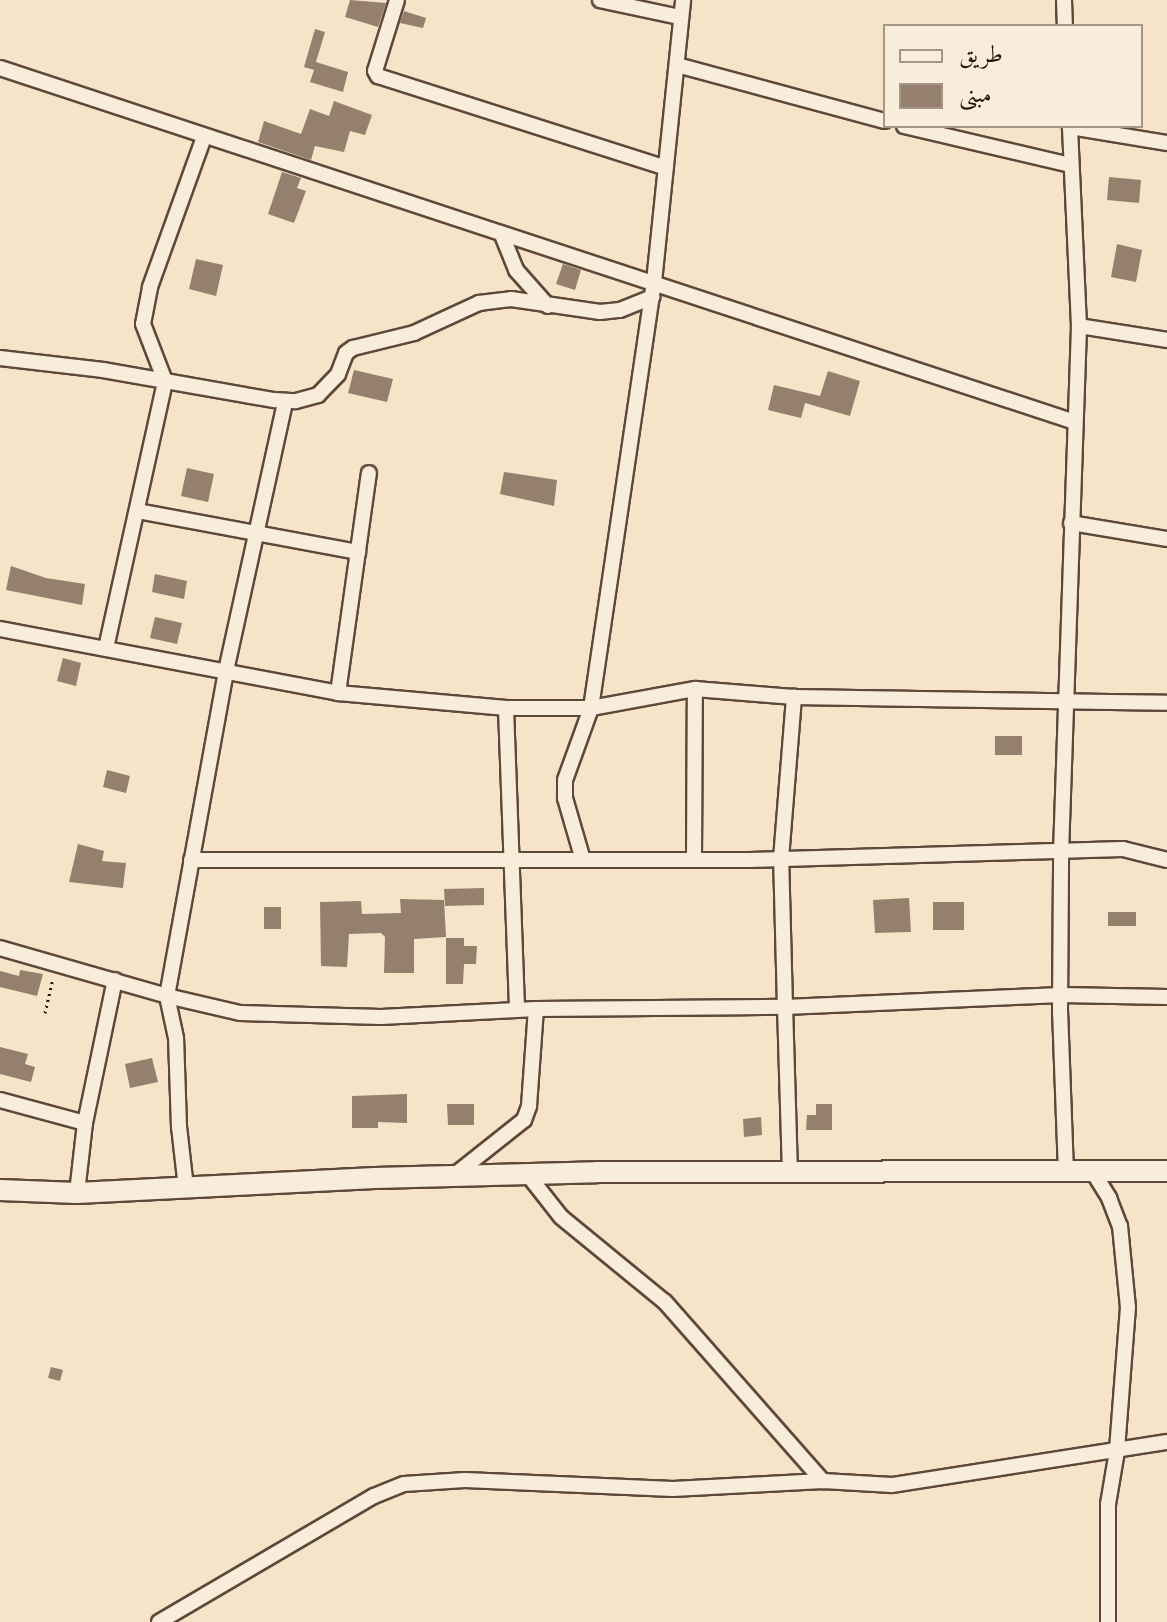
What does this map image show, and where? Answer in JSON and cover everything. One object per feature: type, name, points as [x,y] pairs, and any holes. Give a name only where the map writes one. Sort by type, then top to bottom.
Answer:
[{"type":"street","points":[[397,0],[375,71],[378,76],[666,168]]},
{"type":"street","points":[[600,0],[679,17]]},
{"type":"street","points":[[583,860],[565,798],[565,780],[591,708],[653,290],[683,0]]},
{"type":"street","points":[[1064,0],[1065,24]]},
{"type":"street","points":[[677,65],[883,120]]},
{"type":"street","points":[[0,68],[502,235],[653,290],[1075,422]]},
{"type":"street","points":[[913,128],[1070,165]]},
{"type":"street","points":[[1066,1173],[1061,853],[1079,326],[1070,128]]},
{"type":"street","points":[[1076,128],[1167,143]]},
{"type":"street","points":[[106,648],[165,381],[143,324],[150,287],[204,137]]},
{"type":"street","points":[[502,235],[516,270],[548,306]]},
{"type":"street","points":[[0,358],[165,381],[285,402],[318,395],[338,374],[346,353],[353,348],[414,333],[479,303],[511,299],[600,312],[620,310],[653,290]]},
{"type":"street","points":[[1079,326],[1167,340]]},
{"type":"street","points":[[186,1188],[179,1127],[176,1038],[167,996],[226,671],[285,402]]},
{"type":"street","points":[[338,693],[369,473]]},
{"type":"street","points":[[137,511],[358,552]]},
{"type":"street","points":[[1071,523],[1167,539]]},
{"type":"street","points":[[0,629],[338,693],[506,708],[591,708],[695,689],[794,697],[1068,699],[1167,703]]},
{"type":"street","points":[[694,858],[695,689]]},
{"type":"street","points":[[790,1174],[781,859],[794,697]]},
{"type":"street","points":[[506,708],[517,1010]]},
{"type":"street","points":[[191,860],[781,859],[1123,849],[1167,860]]},
{"type":"street","points":[[0,948],[167,996],[240,1013],[279,1015],[381,1017],[536,1009],[785,1007],[1061,995],[1167,997]]},
{"type":"street","points":[[77,1193],[85,1123],[115,980]]},
{"type":"street","points":[[452,1177],[524,1120],[529,1106],[536,1009]]},
{"type":"street","points":[[0,1100],[85,1123]]},
{"type":"street","points":[[0,1190],[77,1193],[528,1175],[1167,1171]]},
{"type":"street","points":[[1093,1172],[1109,1198],[1120,1226],[1128,1307],[1117,1451],[1108,1504],[1108,1622]]},
{"type":"street","points":[[528,1175],[561,1217],[614,1265],[665,1302],[823,1481]]},
{"type":"street","points":[[159,1622],[374,1496],[404,1484],[465,1480],[673,1489],[823,1481],[892,1485],[1167,1442]]},
{"type":"path","points":[[45,1013],[56,964]]},
{"type":"building","points":[[350,0],[386,3],[378,27],[345,17]]},
{"type":"building","points":[[404,11],[426,18],[423,28],[400,23]]},
{"type":"building","points":[[315,29],[325,32],[316,62],[348,72],[343,92],[310,82],[314,70],[304,67]]},
{"type":"building","points":[[334,101],[372,115],[365,135],[350,131],[344,152],[315,146],[311,160],[258,142],[264,121],[301,134],[310,109],[329,116]]},
{"type":"building","points":[[282,172],[301,178],[297,188],[306,191],[294,223],[268,214]]},
{"type":"building","points":[[1109,177],[1141,180],[1139,203],[1107,200]]},
{"type":"building","points":[[1117,244],[1142,250],[1136,282],[1111,277]]},
{"type":"building","points":[[196,259],[223,265],[216,296],[189,289]]},
{"type":"building","points":[[563,264],[581,270],[575,290],[556,284]]},
{"type":"building","points":[[354,370],[393,379],[387,402],[348,393]]},
{"type":"building","points":[[828,371],[860,381],[850,416],[805,403],[801,418],[768,410],[774,385],[820,396]]},
{"type":"building","points":[[187,468],[214,474],[208,502],[181,496]]},
{"type":"building","points":[[504,472],[557,480],[554,506],[500,494]]},
{"type":"building","points":[[11,566],[46,578],[85,584],[82,605],[6,590]]},
{"type":"building","points":[[155,574],[187,581],[184,599],[152,592]]},
{"type":"building","points":[[155,617],[182,623],[177,644],[150,638]]},
{"type":"building","points":[[63,658],[81,663],[76,686],[57,681]]},
{"type":"building","points":[[995,736],[1022,736],[1022,755],[995,755]]},
{"type":"building","points":[[107,770],[130,776],[126,793],[103,787]]},
{"type":"building","points":[[78,844],[104,851],[102,861],[126,863],[123,888],[69,882]]},
{"type":"building","points":[[484,888],[484,905],[445,906],[444,889]]},
{"type":"building","points":[[909,898],[911,932],[875,933],[873,900]]},
{"type":"building","points":[[400,899],[444,900],[446,937],[414,939],[414,973],[384,973],[385,937],[381,933],[349,934],[347,967],[321,966],[320,902],[361,901],[362,914],[401,913]]},
{"type":"building","points":[[933,902],[964,902],[964,930],[933,930]]},
{"type":"building","points":[[264,907],[281,907],[281,929],[264,929]]},
{"type":"building","points":[[1108,912],[1136,912],[1136,926],[1108,926]]},
{"type":"building","points":[[446,938],[464,938],[464,946],[477,946],[476,964],[464,964],[463,984],[446,984]]},
{"type":"building","points":[[20,970],[43,974],[37,996],[0,987],[0,971],[19,976]]},
{"type":"building","points":[[0,1047],[28,1054],[25,1064],[35,1067],[31,1082],[0,1074]]},
{"type":"building","points":[[152,1058],[158,1082],[130,1088],[125,1064]]},
{"type":"building","points":[[407,1094],[407,1123],[378,1122],[378,1128],[352,1128],[352,1096]]},
{"type":"building","points":[[447,1104],[474,1104],[474,1125],[448,1125]]},
{"type":"building","points":[[816,1104],[832,1104],[832,1130],[806,1130],[807,1115],[816,1115]]},
{"type":"building","points":[[761,1117],[762,1135],[744,1137],[743,1119]]},
{"type":"building","points":[[51,1367],[63,1370],[60,1381],[48,1378]]}]
